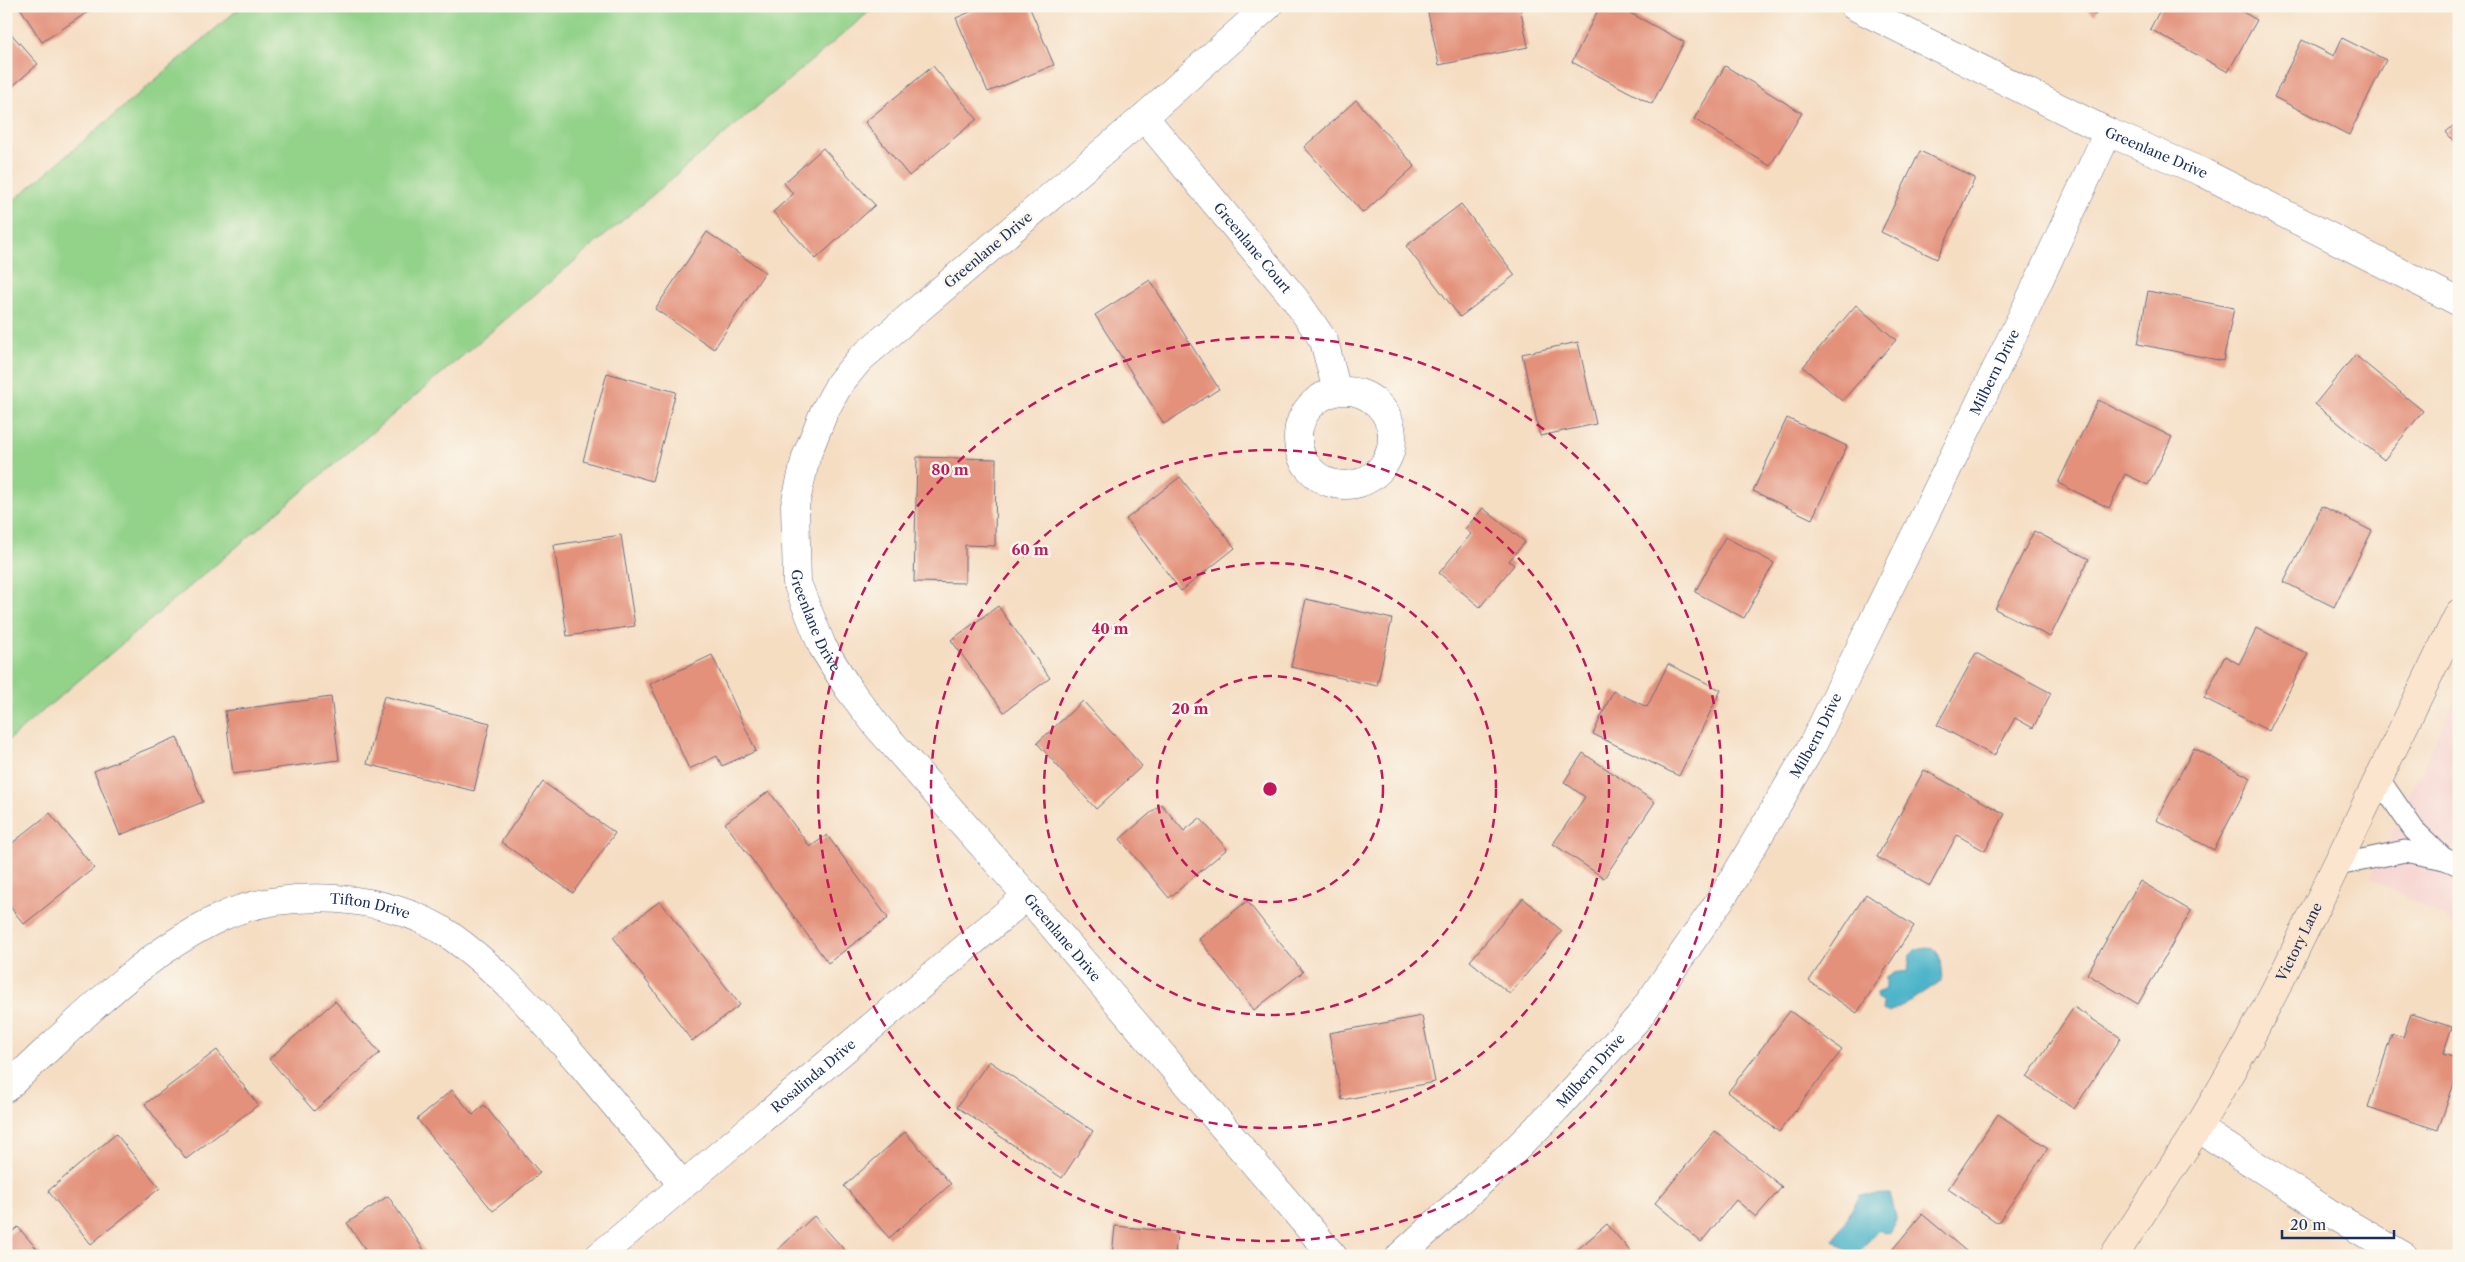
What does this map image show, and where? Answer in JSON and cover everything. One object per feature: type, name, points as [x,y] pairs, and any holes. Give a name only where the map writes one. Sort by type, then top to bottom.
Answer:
[{"type":"street","name":"Greenlane Drive","points":[[1268,6],[1144,118],[860,359],[840,383],[824,412],[806,457],[795,505],[798,583],[822,646],[848,688],[877,726],[1027,896],[1333,1256]]},
{"type":"street","name":"Greenlane Drive","points":[[1854,6],[2108,132],[2202,172],[2459,302]]},
{"type":"street","name":"Greenlane Court","points":[[1144,118],[1295,300],[1324,341],[1337,391]]},
{"type":"street","name":"Milbern Drive","points":[[1400,1256],[1508,1157],[1576,1087],[1638,1017],[1725,893],[1813,744],[2026,308],[2108,132]]},
{"type":"street","name":"Victory Lane","points":[[2114,1256],[2198,1128],[2277,986],[2338,865],[2378,778],[2459,614]]},
{"type":"street","name":"Rosalinda Drive","points":[[599,1256],[682,1184],[1027,896]]},
{"type":"street","name":"Tifton Drive","points":[[6,1088],[86,1015],[152,959],[182,938],[222,916],[264,902],[309,897],[353,900],[401,911],[446,932],[501,976],[556,1036],[682,1184]]},
{"type":"street","points":[[2198,1128],[2328,1212],[2404,1256]]},
{"type":"lane","points":[[2378,778],[2414,830],[2452,862]]},
{"type":"lane","points":[[2338,865],[2405,851],[2452,862]]},
{"type":"shaded area","points":[[2459,693],[2459,926],[2370,878]]},
{"type":"green space","points":[[242,6],[876,6],[6,742],[6,207]]},
{"type":"water","points":[[1926,947],[1936,950],[1940,958],[1942,981],[1896,1009],[1888,1012],[1882,1010],[1883,1003],[1877,999],[1876,993],[1886,989],[1886,977],[1893,973],[1908,971],[1910,955],[1916,949]]},
{"type":"water","points":[[1890,1194],[1897,1221],[1890,1232],[1884,1233],[1879,1230],[1854,1256],[1834,1240],[1860,1195]]},
{"type":"building","points":[[19,6],[97,6],[42,42]]},
{"type":"building","points":[[984,6],[1029,6],[1054,65],[988,92],[956,18]]},
{"type":"building","points":[[1436,6],[1520,6],[1528,47],[1439,65],[1427,8]]},
{"type":"building","points":[[1600,6],[1617,6],[1684,42],[1652,104],[1572,62]]},
{"type":"building","points":[[2080,6],[2100,6],[2095,15]]},
{"type":"building","points":[[2162,6],[2232,6],[2257,20],[2228,72],[2150,29]]},
{"type":"building","points":[[6,28],[38,64],[6,92]]},
{"type":"building","points":[[2342,38],[2386,60],[2349,135],[2274,97],[2302,40],[2334,56]]},
{"type":"building","points":[[933,66],[977,119],[909,176],[865,122]]},
{"type":"building","points":[[1725,66],[1802,113],[1770,166],[1694,119]]},
{"type":"building","points":[[1356,100],[1415,166],[1363,213],[1304,147]]},
{"type":"building","points":[[2459,121],[2459,148],[2446,132]]},
{"type":"building","points":[[823,148],[875,205],[816,259],[773,212],[793,194],[784,183]]},
{"type":"building","points":[[1920,151],[1975,178],[1937,259],[1881,232]]},
{"type":"building","points":[[1461,204],[1515,275],[1460,317],[1406,246]]},
{"type":"building","points":[[707,232],[765,272],[714,349],[655,309]]},
{"type":"building","points":[[1150,280],[1219,389],[1164,424],[1095,315]]},
{"type":"building","points":[[2148,291],[2234,308],[2223,361],[2138,344]]},
{"type":"building","points":[[1856,305],[1896,340],[1842,401],[1803,367]]},
{"type":"building","points":[[1578,342],[1596,424],[1540,436],[1522,354]]},
{"type":"building","points":[[2355,355],[2423,411],[2384,460],[2315,404]]},
{"type":"building","points":[[607,373],[676,392],[652,481],[583,461]]},
{"type":"building","points":[[2098,400],[2172,437],[2148,485],[2125,474],[2109,508],[2058,483]]},
{"type":"building","points":[[1787,418],[1847,446],[1812,519],[1753,491]]},
{"type":"building","points":[[917,457],[996,459],[995,546],[965,545],[965,583],[914,582]]},
{"type":"building","points":[[1180,477],[1235,548],[1181,591],[1126,519]]},
{"type":"building","points":[[2322,506],[2372,531],[2334,607],[2284,582]]},
{"type":"building","points":[[1483,508],[1525,542],[1509,561],[1514,565],[1480,607],[1439,573],[1471,534],[1465,529]]},
{"type":"building","points":[[2034,531],[2089,559],[2050,637],[1995,609]]},
{"type":"building","points":[[621,535],[635,626],[567,636],[554,545]]},
{"type":"building","points":[[1725,537],[1774,563],[1744,618],[1695,592]]},
{"type":"building","points":[[1306,599],[1392,619],[1377,686],[1291,667]]},
{"type":"building","points":[[998,606],[1050,678],[1004,712],[951,640]]},
{"type":"building","points":[[2257,628],[2308,654],[2269,731],[2204,698],[2225,656],[2239,664]]},
{"type":"building","points":[[1976,653],[2051,693],[2033,728],[2015,718],[1994,756],[1937,725]]},
{"type":"building","points":[[712,655],[756,751],[722,766],[717,756],[689,769],[650,684]]},
{"type":"building","points":[[1668,664],[1721,690],[1679,776],[1593,734],[1613,691],[1647,707]]},
{"type":"building","points":[[384,696],[490,723],[474,791],[367,764]]},
{"type":"building","points":[[331,697],[339,760],[233,774],[225,711]]},
{"type":"building","points":[[1083,701],[1142,766],[1096,809],[1037,743]]},
{"type":"building","points":[[177,737],[203,802],[120,835],[94,771]]},
{"type":"building","points":[[2194,748],[2251,778],[2214,850],[2156,820]]},
{"type":"building","points":[[1583,753],[1655,802],[1604,878],[1553,844],[1585,797],[1564,782]]},
{"type":"building","points":[[1924,770],[2005,814],[1985,851],[1957,835],[1930,886],[1877,857]]},
{"type":"building","points":[[543,782],[615,833],[573,893],[501,842]]},
{"type":"building","points":[[769,791],[810,847],[827,835],[888,918],[828,963],[725,823]]},
{"type":"building","points":[[1161,804],[1184,831],[1200,818],[1227,849],[1169,898],[1120,839]]},
{"type":"building","points":[[50,813],[94,868],[24,924],[6,902],[6,848]]},
{"type":"building","points":[[2140,881],[2191,911],[2138,1004],[2087,974]]},
{"type":"building","points":[[1866,894],[1914,926],[1857,1013],[1809,981]]},
{"type":"building","points":[[1523,898],[1562,931],[1510,994],[1470,961]]},
{"type":"building","points":[[660,901],[740,1005],[692,1041],[613,937]]},
{"type":"building","points":[[1247,901],[1303,972],[1254,1010],[1199,939]]},
{"type":"building","points":[[335,1001],[380,1053],[314,1111],[269,1059]]},
{"type":"building","points":[[2074,1007],[2121,1038],[2074,1109],[2027,1077]]},
{"type":"building","points":[[1790,1011],[1842,1050],[1779,1132],[1728,1092]]},
{"type":"building","points":[[2411,1014],[2452,1027],[2443,1054],[2459,1059],[2459,1069],[2438,1130],[2368,1107],[2392,1034],[2403,1037]]},
{"type":"building","points":[[1422,1016],[1435,1082],[1342,1100],[1329,1033]]},
{"type":"building","points":[[217,1050],[258,1105],[186,1159],[145,1104]]},
{"type":"building","points":[[989,1061],[1093,1131],[1062,1178],[957,1107]]},
{"type":"building","points":[[452,1090],[473,1115],[484,1105],[540,1173],[493,1211],[417,1119]]},
{"type":"building","points":[[1998,1114],[2048,1148],[1998,1223],[1948,1189]]},
{"type":"building","points":[[1715,1131],[1782,1187],[1756,1217],[1736,1200],[1701,1242],[1655,1203]]},
{"type":"building","points":[[905,1132],[951,1184],[889,1238],[844,1186]]},
{"type":"building","points":[[116,1134],[160,1188],[91,1244],[48,1191]]},
{"type":"building","points":[[388,1196],[428,1256],[355,1256],[365,1249],[347,1223]]},
{"type":"building","points":[[1922,1214],[1972,1256],[1887,1256]]},
{"type":"building","points":[[814,1216],[850,1256],[771,1256]]},
{"type":"building","points":[[1607,1224],[1634,1256],[1570,1256]]},
{"type":"building","points":[[1115,1226],[1177,1232],[1175,1256],[1112,1256]]},
{"type":"building","points":[[18,1227],[43,1256],[6,1256],[6,1237]]}]
